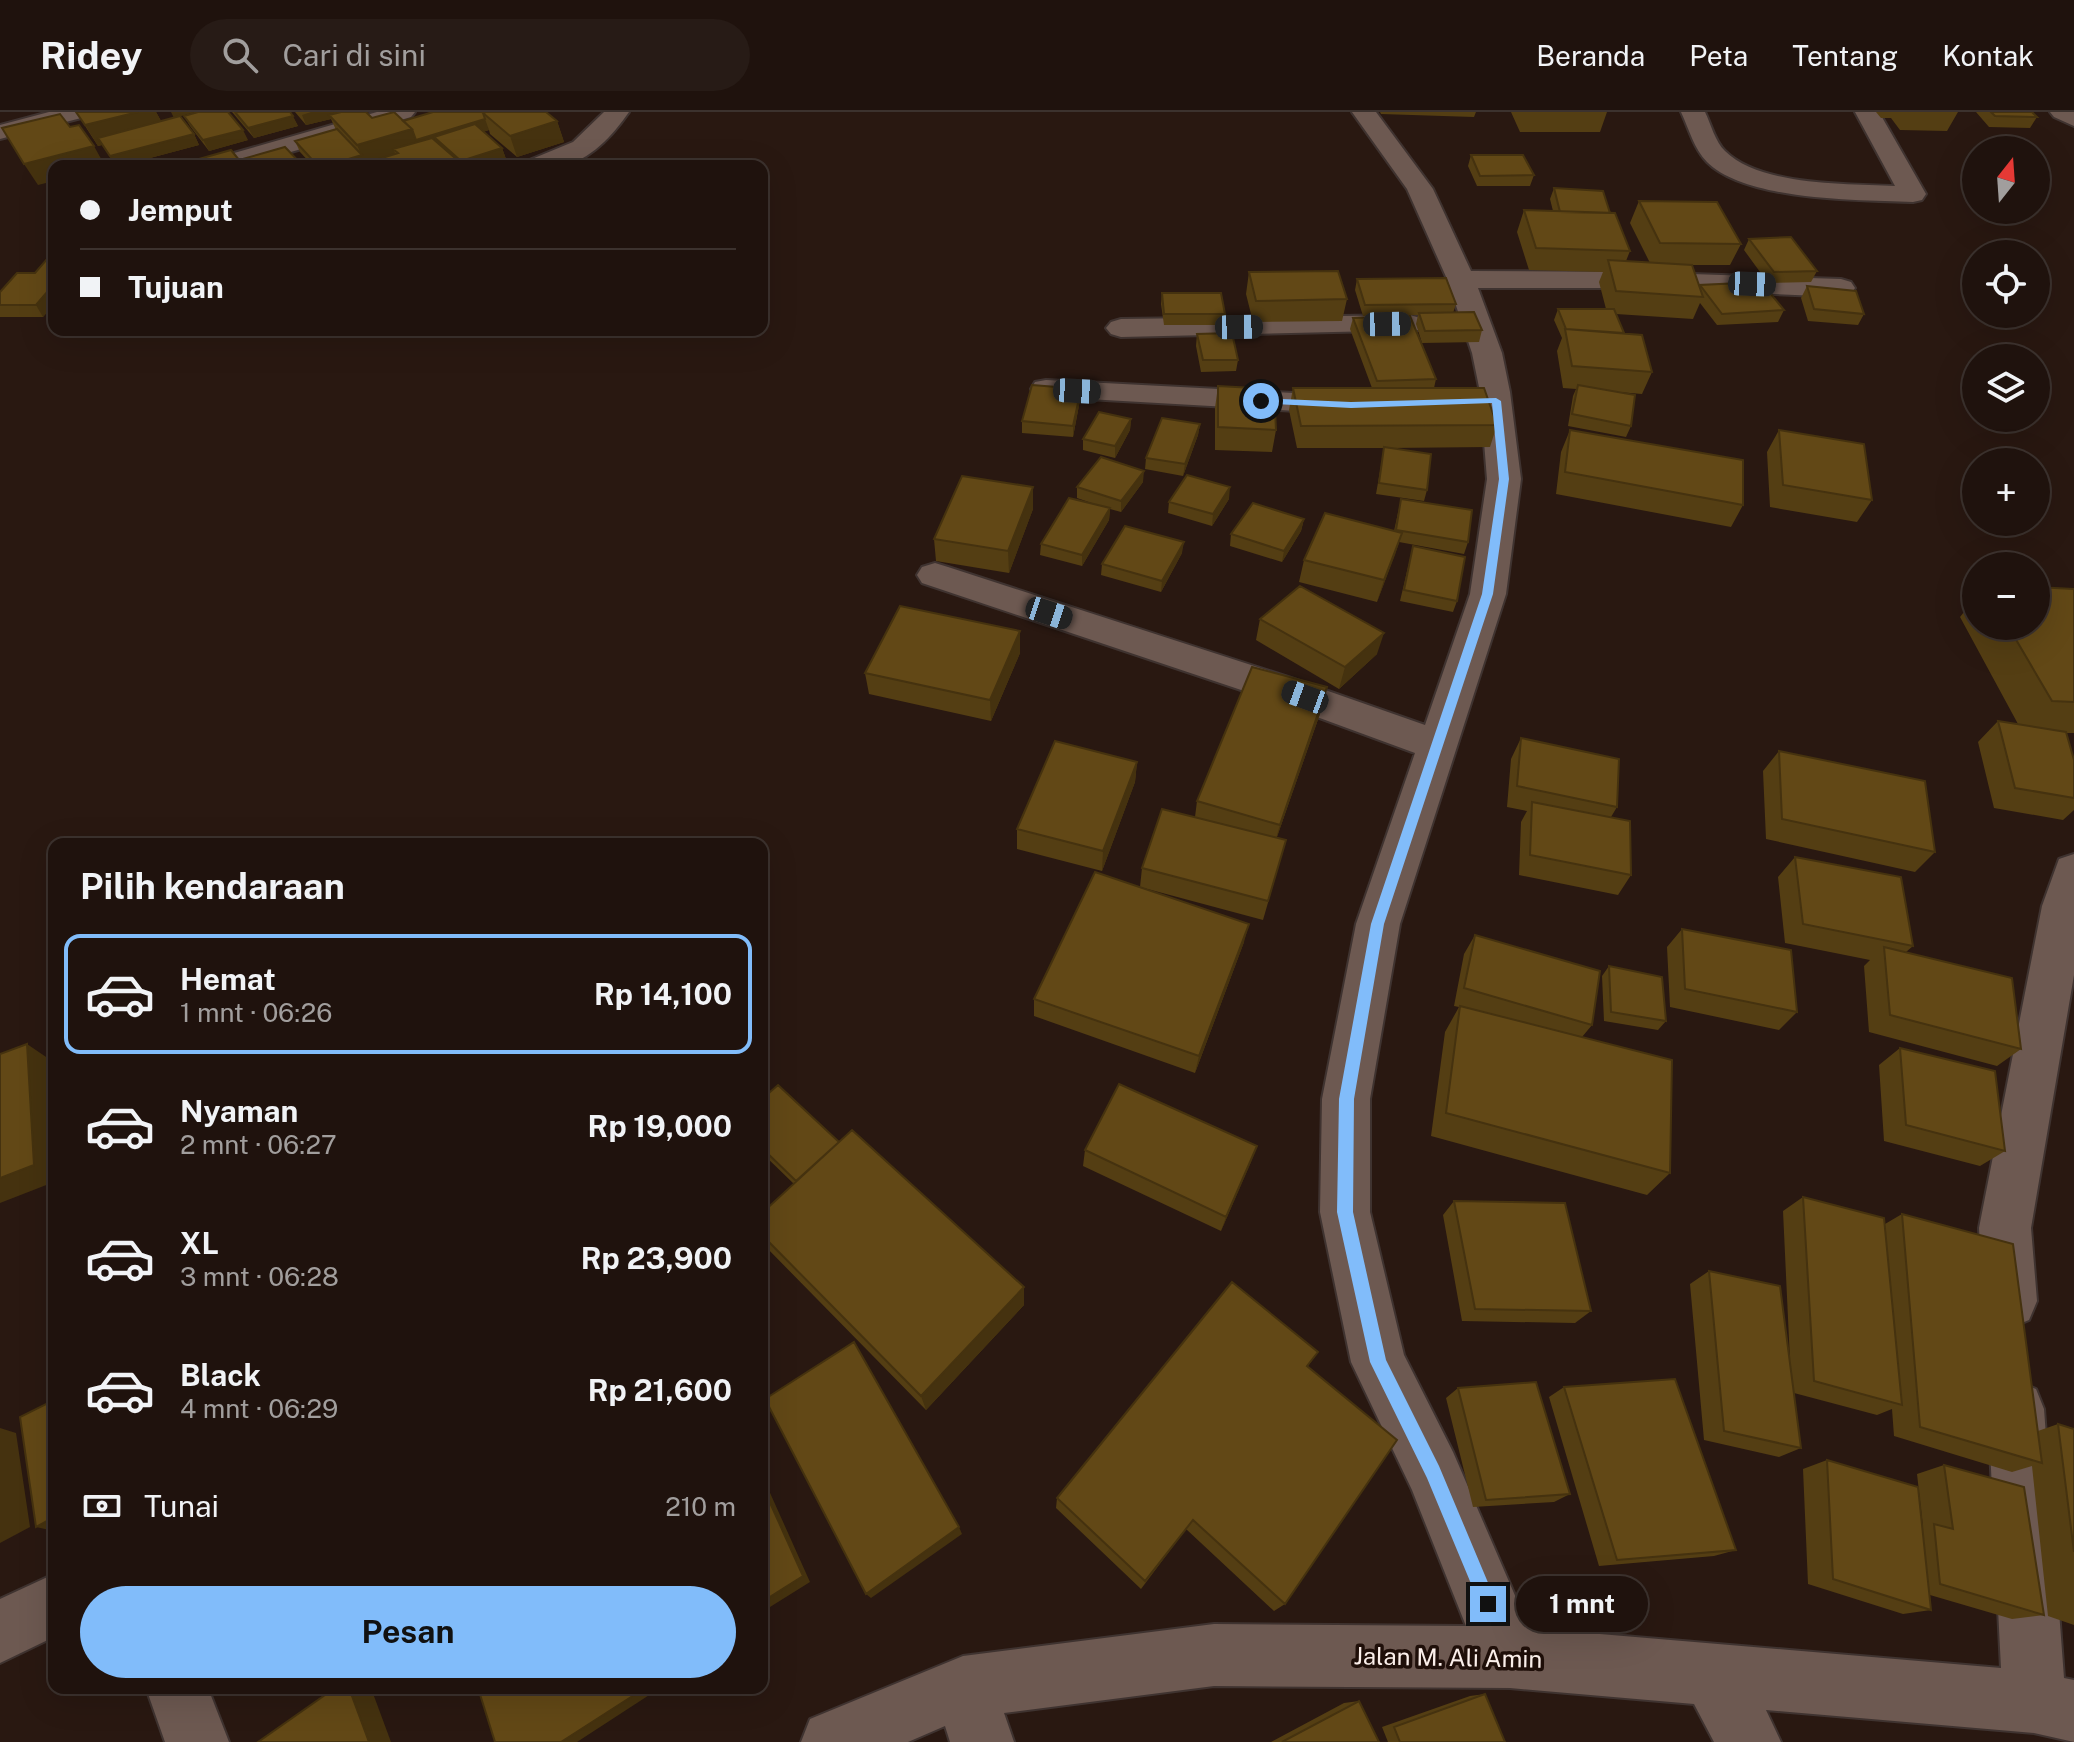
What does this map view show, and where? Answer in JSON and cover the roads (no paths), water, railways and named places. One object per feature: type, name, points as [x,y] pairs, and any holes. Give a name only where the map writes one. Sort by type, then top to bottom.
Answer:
[{"type":"street","points":[[0,132],[77,112]]},
{"type":"street","points":[[236,160],[403,112]]},
{"type":"street","points":[[556,160],[598,138],[617,112]]},
{"type":"street","points":[[1364,112],[1420,189],[1461,279],[1452,323]]},
{"type":"street","points":[[1693,112],[1717,159],[1748,176],[1836,190],[1913,194],[1867,112]]},
{"type":"street","points":[[2062,112],[2074,119]]},
{"type":"street","points":[[1461,279],[1633,280],[1841,288]]},
{"type":"street","points":[[1121,328],[1452,323],[1487,353],[1482,401],[1504,479],[1488,594],[1378,924],[1346,1099],[1345,1212],[1378,1362],[1433,1472],[1510,1657]]},
{"type":"street","points":[[1046,389],[1380,404]]},
{"type":"street","points":[[935,575],[1278,688],[1437,745]]},
{"type":"street","points":[[2054,1707],[2005,1228],[2064,906],[2074,871]]},
{"type":"street","points":[[0,1632],[48,1607]]},
{"type":"street","name":"Jalan M. Ali Amin","points":[[833,1742],[972,1714],[1214,1655],[1510,1657],[2054,1707]]},
{"type":"street","points":[[1712,1675],[1749,1742]]},
{"type":"street","points":[[179,1694],[197,1742]]}]
